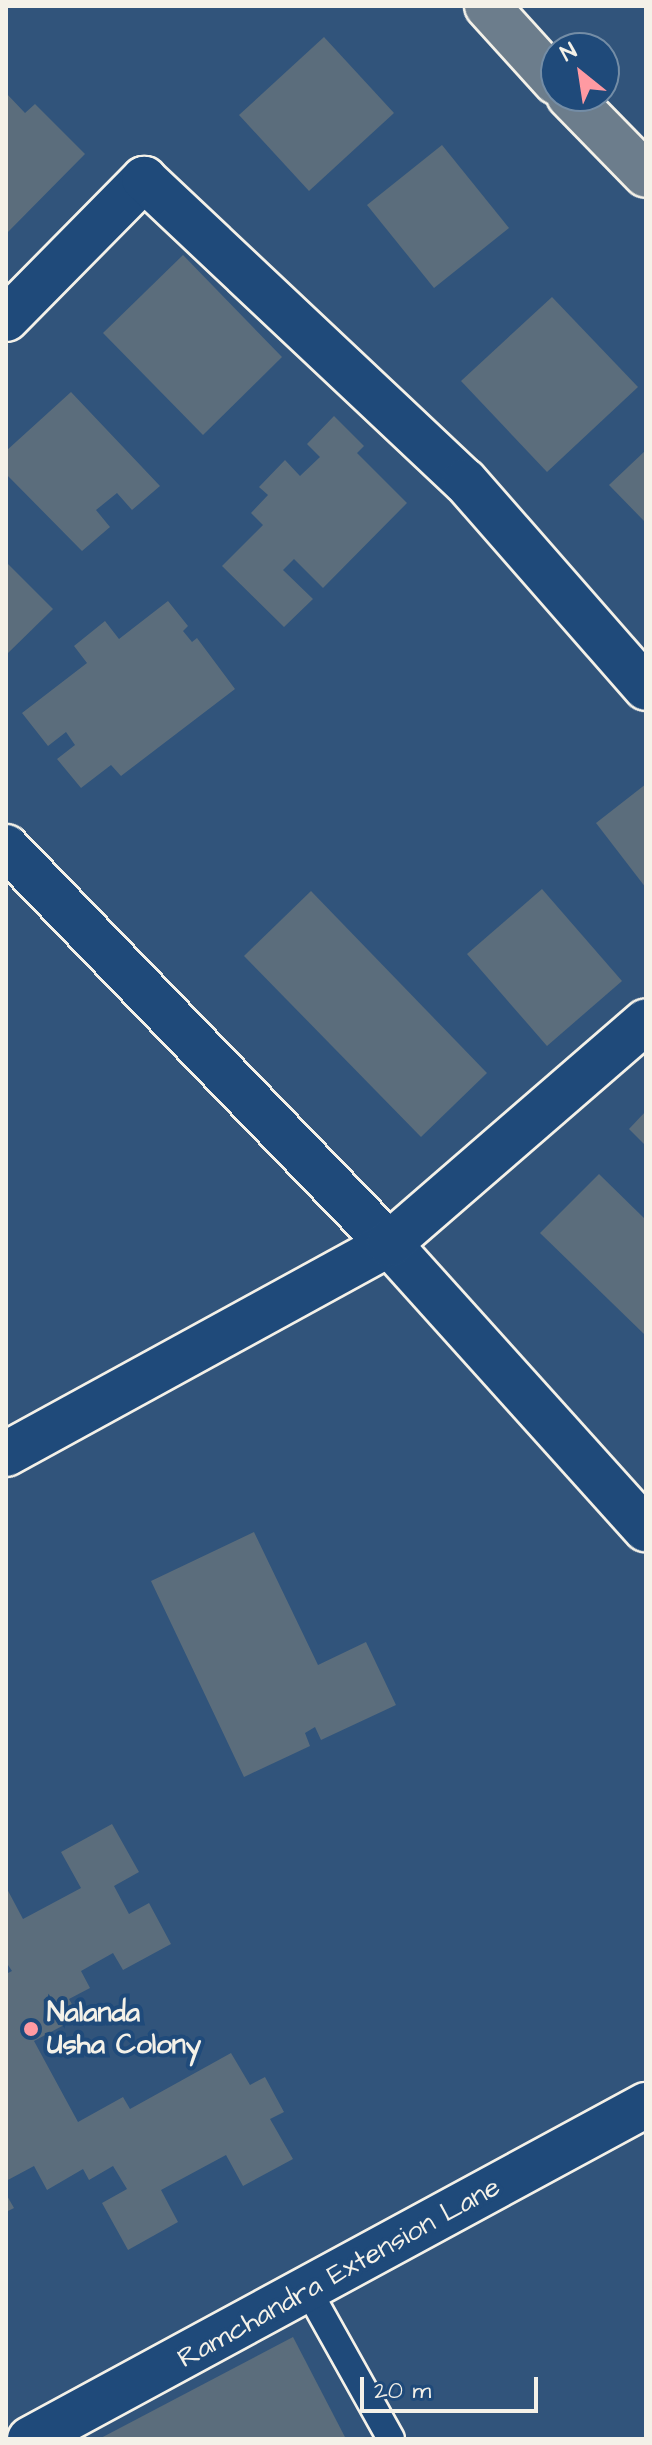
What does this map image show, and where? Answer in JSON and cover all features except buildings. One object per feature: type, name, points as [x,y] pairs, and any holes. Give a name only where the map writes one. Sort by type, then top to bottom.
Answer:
[{"type":"main road","points":[[487,6],[540,64]]},
{"type":"main road","points":[[585,112],[646,175]]},
{"type":"street","points":[[6,319],[144,179],[465,481],[646,688]]},
{"type":"street","points":[[6,847],[389,1244],[646,1529]]},
{"type":"street","points":[[6,1454],[389,1244],[646,1021]]},
{"type":"street","name":"Ramchandra Extension Lane","points":[[30,2439],[309,2292],[646,2105]]},
{"type":"lane","points":[[309,2292],[391,2439]]},
{"type":"place","name":"Nalanda Usha Colony","points":[[31,2029]]}]
